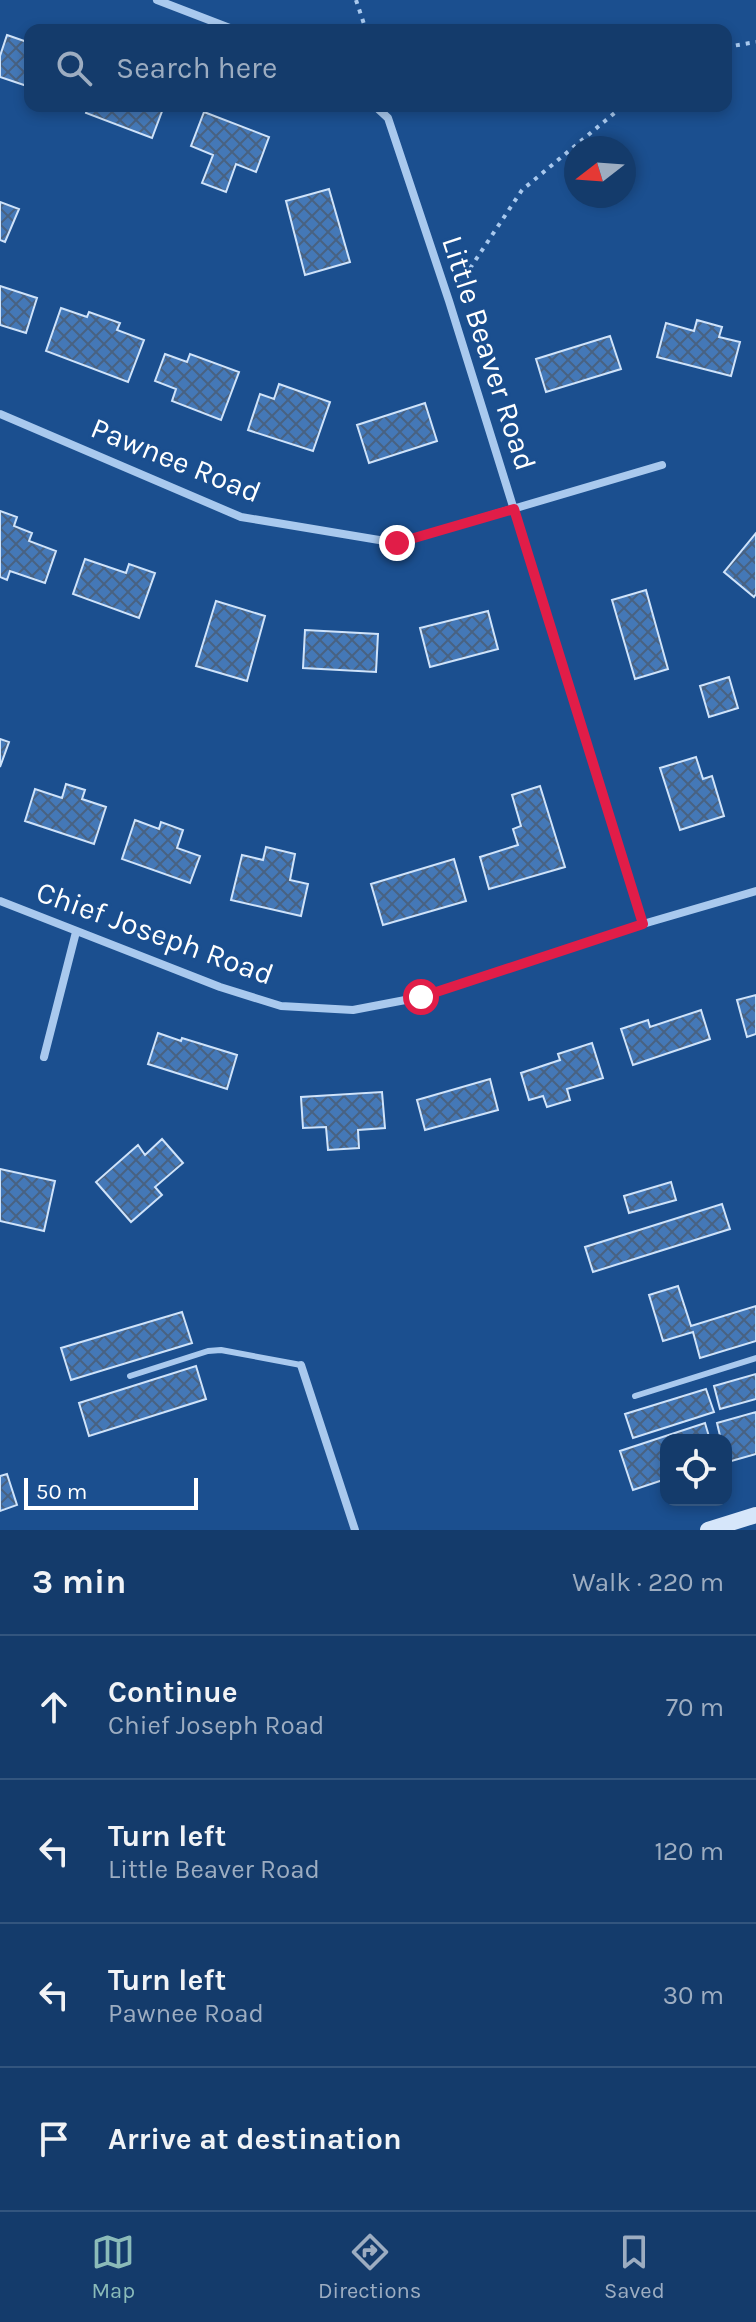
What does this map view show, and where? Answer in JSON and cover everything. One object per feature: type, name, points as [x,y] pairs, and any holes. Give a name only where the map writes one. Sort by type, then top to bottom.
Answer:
[{"type":"main road","points":[[708,1530],[756,1515]]},
{"type":"street","points":[[157,0],[219,24]]},
{"type":"street","name":"Little Beaver Road","points":[[382,112],[388,118],[449,301],[643,924]]},
{"type":"street","name":"Pawnee Road","points":[[0,414],[241,517],[397,543],[662,465]]},
{"type":"street","name":"Chief Joseph Road","points":[[0,901],[220,987],[281,1006],[353,1010],[421,997],[643,924],[756,891]]},
{"type":"street","points":[[44,1057],[76,932]]},
{"type":"street","points":[[301,1365],[355,1530]]},
{"type":"lane","points":[[130,1376],[208,1351],[221,1350],[301,1365]]},
{"type":"lane","points":[[635,1396],[756,1358]]},
{"type":"path","points":[[356,0],[364,24]]},
{"type":"path","points":[[732,46],[756,42]]},
{"type":"path","points":[[449,301],[522,190],[616,112]]},
{"type":"building","points":[[7,35],[24,41],[24,85],[0,77],[0,56]]},
{"type":"building","points":[[86,112],[162,112],[152,138]]},
{"type":"building","points":[[204,112],[269,137],[256,172],[236,164],[226,192],[202,183],[213,155],[191,146]]},
{"type":"building","points":[[329,189],[350,262],[305,275],[286,201]]},
{"type":"building","points":[[0,202],[19,209],[5,242],[0,240]]},
{"type":"building","points":[[0,286],[37,298],[26,333],[0,325]]},
{"type":"building","points":[[61,308],[87,317],[89,312],[120,323],[117,330],[144,340],[128,382],[46,351]]},
{"type":"building","points":[[697,320],[722,327],[719,337],[740,342],[731,376],[657,357],[666,323],[694,331]]},
{"type":"building","points":[[610,336],[621,369],[546,392],[536,359]]},
{"type":"building","points":[[165,354],[187,362],[190,354],[239,372],[221,420],[172,401],[176,389],[155,381]]},
{"type":"building","points":[[279,384],[330,402],[313,451],[248,430],[260,394],[274,399]]},
{"type":"building","points":[[425,403],[437,441],[369,463],[357,425]]},
{"type":"building","points":[[0,511],[17,517],[14,526],[32,533],[29,541],[56,551],[45,583],[10,571],[7,580],[0,577]]},
{"type":"building","points":[[756,533],[756,594],[754,597],[724,572]]},
{"type":"building","points":[[85,559],[126,573],[129,564],[155,573],[139,618],[73,594]]},
{"type":"building","points":[[646,590],[668,669],[635,679],[612,600]]},
{"type":"building","points":[[216,601],[265,616],[247,681],[196,666]]},
{"type":"building","points":[[488,611],[498,649],[430,667],[420,628]]},
{"type":"building","points":[[305,630],[378,634],[376,672],[303,668]]},
{"type":"building","points":[[729,677],[738,708],[709,717],[700,686]]},
{"type":"building","points":[[0,739],[9,742],[0,767]]},
{"type":"building","points":[[696,757],[703,779],[712,776],[724,816],[680,830],[660,768]]},
{"type":"building","points":[[66,784],[85,790],[82,799],[106,807],[94,844],[25,821],[35,789],[62,798]]},
{"type":"building","points":[[540,786],[565,867],[489,889],[480,857],[518,845],[513,829],[521,826],[512,795]]},
{"type":"building","points":[[135,820],[159,829],[161,822],[183,830],[177,848],[200,856],[190,883],[122,859]]},
{"type":"building","points":[[266,847],[295,854],[290,880],[308,884],[301,916],[231,900],[242,855],[263,860]]},
{"type":"building","points":[[454,859],[466,901],[383,925],[371,884]]},
{"type":"building","points":[[756,995],[756,1034],[747,1037],[737,1000]]},
{"type":"building","points":[[701,1010],[710,1039],[633,1065],[621,1029],[648,1020],[650,1027]]},
{"type":"building","points":[[158,1033],[237,1055],[227,1089],[148,1064]]},
{"type":"building","points":[[592,1043],[603,1078],[567,1089],[570,1100],[547,1107],[543,1096],[529,1100],[521,1073],[560,1060],[558,1054]]},
{"type":"building","points":[[490,1079],[498,1110],[425,1130],[417,1100]]},
{"type":"building","points":[[382,1092],[385,1128],[358,1130],[359,1148],[328,1150],[326,1127],[303,1128],[301,1097]]},
{"type":"building","points":[[162,1139],[183,1163],[155,1187],[162,1195],[131,1222],[96,1182],[138,1145],[145,1155]]},
{"type":"building","points":[[0,1169],[55,1181],[44,1231],[0,1221]]},
{"type":"building","points":[[671,1182],[676,1200],[629,1213],[624,1196]]},
{"type":"building","points":[[722,1204],[730,1229],[593,1272],[585,1247]]},
{"type":"building","points":[[678,1286],[691,1326],[756,1306],[756,1341],[700,1358],[693,1332],[663,1341],[649,1295]]},
{"type":"building","points":[[182,1312],[192,1343],[71,1380],[61,1348]]},
{"type":"building","points":[[196,1366],[206,1399],[89,1436],[79,1403]]},
{"type":"building","points":[[756,1374],[756,1399],[720,1409],[714,1386]]},
{"type":"building","points":[[706,1389],[714,1412],[633,1438],[625,1414]]},
{"type":"building","points":[[756,1412],[756,1454],[732,1461],[732,1434],[720,1434],[717,1423]]},
{"type":"building","points":[[705,1423],[708,1434],[672,1434]]},
{"type":"building","points":[[660,1438],[660,1481],[633,1490],[620,1451]]},
{"type":"building","points":[[7,1474],[17,1505],[0,1511],[0,1476]]},
{"type":"route","points":[[397,543],[514,509],[643,924],[421,997]]}]
